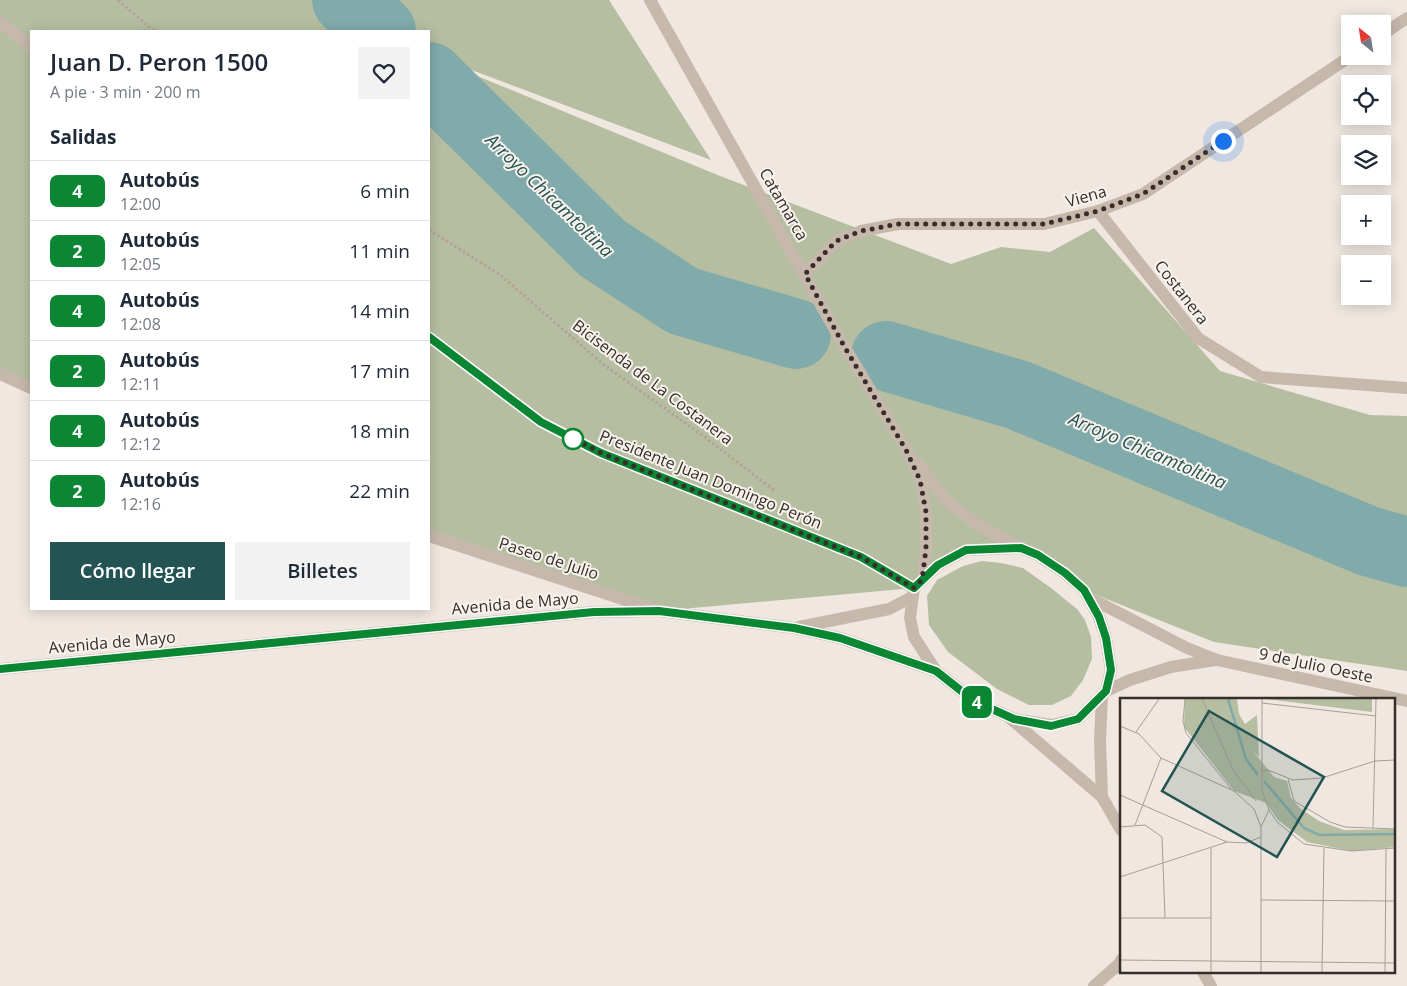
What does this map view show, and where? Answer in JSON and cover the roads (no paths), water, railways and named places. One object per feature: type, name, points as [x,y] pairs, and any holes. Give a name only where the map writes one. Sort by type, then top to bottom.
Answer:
[{"type":"street","name":"Catamarca","points":[[650,0],[844,346],[906,450],[920,480],[926,512],[926,549],[910,618],[914,637],[936,671]]},
{"type":"street","points":[[1391,29],[1407,18]]},
{"type":"street","points":[[0,22],[30,46]]},
{"type":"street","name":"Viena","points":[[805,274],[836,241],[861,231],[898,224],[1044,224],[1098,211],[1143,194],[1341,62]]},
{"type":"street","name":"Costanera","points":[[1098,211],[1198,338],[1261,377],[1407,388]]},
{"type":"street","name":"Presidente Juan Domingo Perón","points":[[430,339],[541,422],[601,453],[861,557],[916,588]]},
{"type":"street","points":[[0,374],[30,388]]},
{"type":"street","name":"Catamarca","points":[[906,450],[947,501],[979,526],[1038,555],[1065,573],[1084,590],[1088,597]]},
{"type":"street","name":"Paseo de Julio","points":[[430,536],[659,611]]},
{"type":"street","name":"Avenida de Mayo","points":[[794,628],[889,609],[916,588],[938,565],[966,550],[1021,548]]},
{"type":"street","points":[[1088,597],[1099,617],[1106,638],[1111,670],[1104,693],[1100,741],[1102,797]]},
{"type":"street","name":"9 de Julio Oeste","points":[[1088,597],[1187,648],[1217,660],[1393,698]]},
{"type":"street","name":"Avenida de Mayo","points":[[0,669],[594,612],[659,611],[794,628],[840,638],[936,671]]},
{"type":"street","name":"9 de Julio Oeste","points":[[1104,693],[1130,680],[1171,666],[1217,660]]},
{"type":"street","points":[[936,671],[974,701],[1014,719],[1051,726],[1078,719],[1104,693]]},
{"type":"street","name":"9 de Julio Oeste","points":[[1394,698],[1407,701]]},
{"type":"street","points":[[1007,716],[1102,797],[1120,828]]},
{"type":"street","points":[[1094,986],[1120,962]]},
{"type":"street","points":[[1204,974],[1211,986]]},
{"type":"waterway","name":"Arroyo Chicamtoltina","points":[[347,0],[380,30]]},
{"type":"waterway","name":"Arroyo Chicamtoltina","points":[[430,78],[602,248],[683,301],[796,334]]},
{"type":"waterway","name":"Arroyo Chicamtoltina","points":[[886,356],[1018,395],[1368,541],[1407,552]]}]
